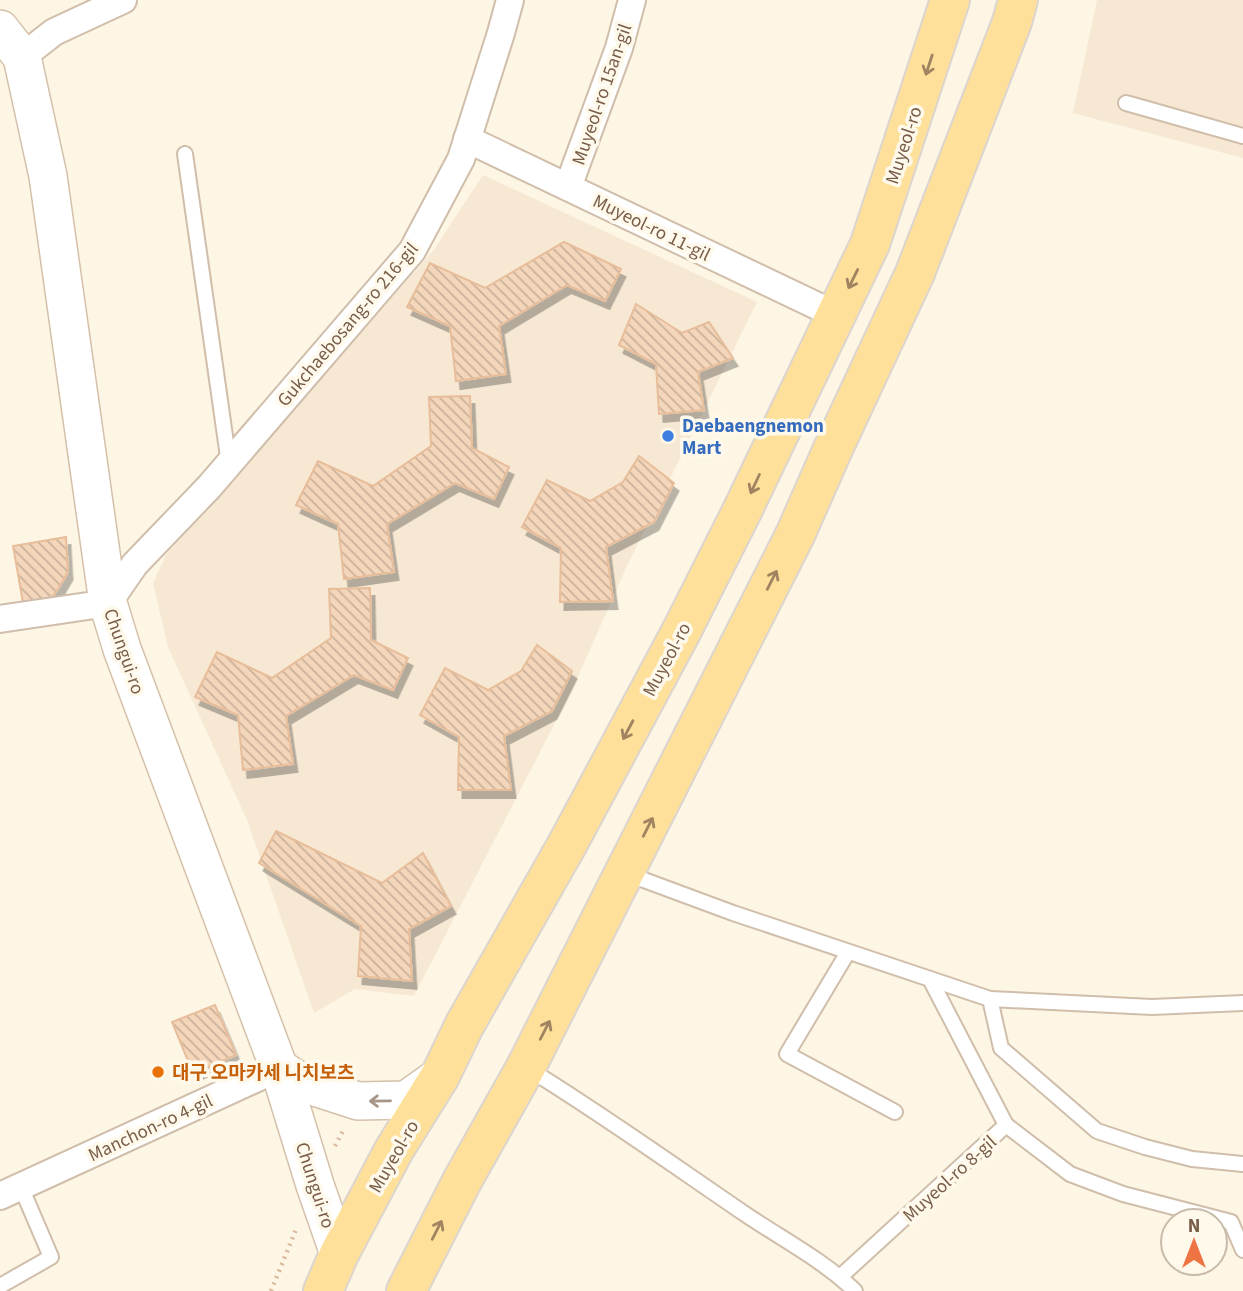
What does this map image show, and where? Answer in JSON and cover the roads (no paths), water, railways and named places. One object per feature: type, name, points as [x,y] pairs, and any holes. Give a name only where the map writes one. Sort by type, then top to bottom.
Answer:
[{"type":"main road","name":"Muyeol-ro","points":[[323,1291],[339,1254],[394,1150],[440,1076],[464,1026],[568,843],[743,509],[870,244],[950,0]]},
{"type":"main road","points":[[406,1291],[462,1181],[526,1067],[795,535],[915,273],[1012,22],[1018,0]]},
{"type":"main road","points":[[692,609],[721,583],[731,586],[734,605],[716,661],[711,702]]},
{"type":"street","points":[[11,60],[54,32],[123,0]]},
{"type":"street","name":"Gukchaebosang-ro 216-gil","points":[[108,603],[135,564],[229,464],[412,251],[460,159],[510,0]]},
{"type":"street","name":"Muyeol-ro 15an-gil","points":[[568,187],[619,48],[632,0]]},
{"type":"street","name":"Chungui-ro","points":[[0,29],[48,176],[108,603],[122,649],[279,1068],[339,1254]]},
{"type":"street","name":"Muyeol-ro 11-gil","points":[[467,139],[836,315]]},
{"type":"street","points":[[0,619],[108,603]]},
{"type":"street","points":[[279,1068],[302,1083],[358,1101],[406,1100],[440,1076]]},
{"type":"street","name":"Manchon-ro 4-gil","points":[[10,1192],[279,1068]]},
{"type":"lane","points":[[1126,103],[1243,136]]},
{"type":"lane","points":[[185,154],[229,464]]},
{"type":"lane","points":[[625,873],[733,913],[989,999],[1152,1006],[1243,1003]]},
{"type":"lane","points":[[848,952],[787,1054],[895,1112]]},
{"type":"lane","points":[[930,979],[1006,1125]]},
{"type":"lane","points":[[989,999],[1001,1048],[1097,1131],[1192,1159],[1243,1164]]},
{"type":"lane","points":[[526,1067],[840,1277],[855,1291]]},
{"type":"lane","name":"Muyeol-ro 8-gil","points":[[840,1277],[1006,1125],[1070,1174],[1123,1194],[1231,1222],[1243,1250]]},
{"type":"lane","name":"Manchon-ro 4-gil","points":[[0,1286],[51,1257],[10,1192]]},
{"type":"place","name":"Daebaengnemon Mart","points":[[668,436]]},
{"type":"place","name":"대구 오마카세 니치보츠","points":[[158,1072]]}]
